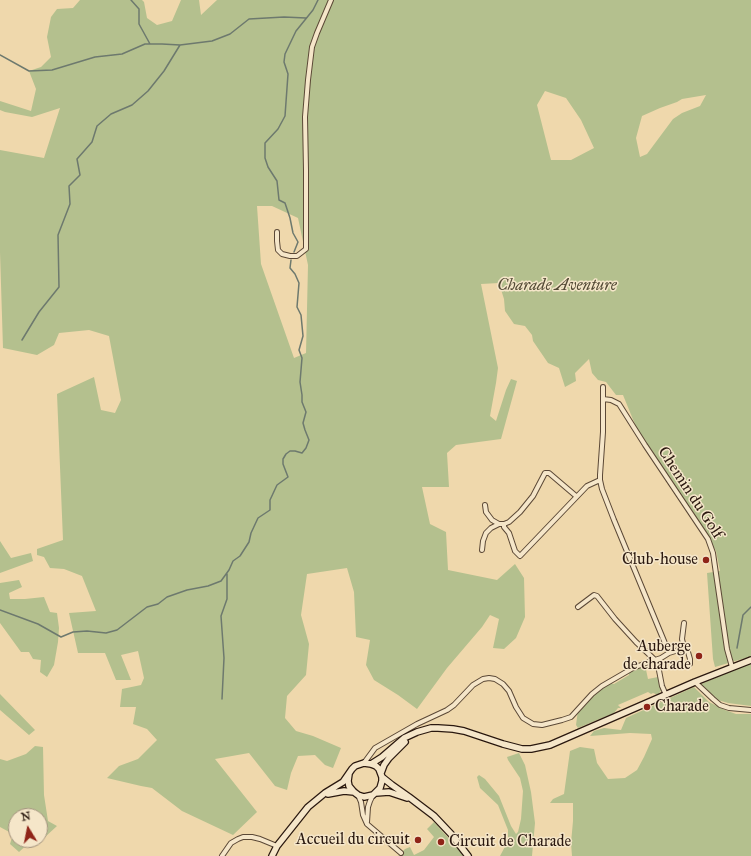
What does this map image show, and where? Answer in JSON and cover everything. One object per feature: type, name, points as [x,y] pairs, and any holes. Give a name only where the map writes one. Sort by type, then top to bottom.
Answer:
[{"type":"street","points":[[277,232],[278,250],[282,254],[297,256],[306,249],[305,117],[308,80],[312,47],[331,0]]},
{"type":"street","points":[[602,387],[603,432],[600,480],[602,489],[669,653]]},
{"type":"street","name":"Chemin du Golf","points":[[603,399],[611,400],[619,404],[708,539],[713,553],[721,616],[732,667]]},
{"type":"street","points":[[482,550],[486,533],[491,528],[509,522],[520,512],[533,496],[545,473],[549,473],[576,496]]},
{"type":"street","points":[[485,505],[486,512],[492,520],[501,524],[509,533],[515,551],[520,556],[576,496],[587,486],[600,480]]},
{"type":"street","points":[[578,607],[594,595],[597,596],[615,620],[656,660],[662,686],[666,695]]},
{"type":"street","points":[[684,623],[682,639],[684,648],[688,652],[690,659],[689,664]]},
{"type":"street","points":[[364,763],[374,749],[454,705],[473,684],[483,679],[495,679],[503,684],[509,691],[522,718],[533,724],[542,725],[571,717],[592,694],[602,686],[633,668],[684,648]]},
{"type":"street","points":[[371,764],[387,753],[400,741],[417,732],[431,728],[464,731],[522,749],[542,747],[556,743],[695,682],[751,660]]},
{"type":"street","points":[[695,682],[712,699],[720,704],[729,708],[751,710]]},
{"type":"street","points":[[367,824],[368,807],[374,794],[380,788],[384,765],[410,736]]},
{"type":"street","points":[[272,856],[277,846],[312,803],[343,782],[355,766],[364,763],[371,764],[379,769],[382,775],[392,785],[409,796],[430,813],[455,839],[468,856]]},
{"type":"street","points":[[349,774],[349,786],[361,802],[363,815],[367,824],[401,853]]},
{"type":"street","points":[[318,798],[333,792],[344,791],[364,797],[383,792],[393,793],[420,805]]},
{"type":"street","points":[[222,856],[231,843],[241,838],[252,837],[277,846]]},
{"type":"green space","name":"Charade Aventure","points":[[80,0],[142,0],[144,2],[147,18],[157,25],[172,21],[181,0],[199,0],[201,15],[217,0],[751,0],[751,661],[749,657],[715,667],[713,659],[707,573],[720,571],[716,551],[643,444],[623,395],[616,395],[606,382],[598,380],[592,373],[589,359],[575,373],[576,381],[565,387],[559,368],[548,363],[525,326],[514,324],[505,311],[504,299],[499,283],[481,284],[498,368],[490,416],[496,421],[511,379],[517,381],[501,439],[456,445],[447,453],[449,487],[422,487],[430,524],[446,532],[448,570],[497,580],[515,564],[524,578],[525,617],[516,638],[504,649],[493,648],[499,619],[490,615],[482,627],[447,668],[417,709],[374,680],[366,665],[370,640],[356,637],[354,592],[347,568],[307,574],[301,615],[309,644],[306,675],[287,696],[285,718],[296,731],[313,736],[341,748],[333,768],[325,765],[315,755],[298,756],[291,773],[287,790],[275,786],[249,753],[215,759],[257,812],[233,835],[182,811],[152,788],[107,778],[119,766],[138,759],[157,740],[147,729],[133,724],[136,707],[120,707],[122,689],[141,685],[144,678],[138,651],[121,655],[131,680],[116,680],[105,653],[78,653],[69,613],[96,611],[82,576],[64,569],[50,568],[44,557],[37,555],[37,549],[63,540],[57,394],[94,377],[101,410],[115,413],[121,400],[109,336],[89,330],[59,333],[54,345],[37,355],[3,348],[0,252],[0,150],[44,158],[60,108],[32,117],[0,110],[0,101],[31,111],[36,89],[29,71],[41,67],[51,57],[47,37],[51,17],[57,9],[73,8]],"holes":[[[545,91],[566,98],[581,120],[594,148],[571,160],[551,160],[537,105]],[[706,95],[700,106],[682,113],[673,119],[647,154],[640,157],[636,138],[642,116],[682,99]],[[257,206],[272,206],[298,218],[308,265],[306,353],[294,358],[261,264]]]},
{"type":"green space","points":[[0,541],[11,558],[31,553],[33,561],[0,573]]},
{"type":"green space","points":[[19,580],[22,587],[9,593],[10,599],[44,597],[50,612],[57,613],[59,628],[58,642],[54,665],[47,677],[40,672],[41,660],[33,659],[29,652],[21,652],[0,623],[0,583]]},
{"type":"green space","points":[[751,663],[751,706],[718,700],[701,684]]},
{"type":"green space","points":[[645,665],[648,679],[658,677],[662,689],[658,695],[648,692],[618,705],[621,708],[618,708],[614,713],[578,728],[576,725],[578,710],[595,693],[609,683],[614,684],[629,675],[629,673],[634,669]]},
{"type":"green space","points":[[694,687],[709,702],[725,710],[736,714],[751,714],[751,856],[572,856],[571,843],[573,803],[550,803],[553,799],[564,794],[570,751],[580,747],[594,749],[597,763],[608,779],[625,778],[637,770],[652,739],[651,734],[630,733],[590,736],[594,731],[604,728],[621,730],[626,718]]},
{"type":"green space","points":[[0,694],[35,730],[29,735],[0,710]]},
{"type":"green space","points":[[35,746],[43,747],[44,795],[46,808],[8,808],[8,831],[0,827],[0,759],[7,761],[26,754]]},
{"type":"green space","points":[[519,753],[525,765],[531,792],[535,823],[532,856],[500,856],[508,841],[508,830],[498,805],[480,788],[477,777],[479,775],[485,779],[499,796],[511,826],[516,834],[518,832],[521,819],[523,791],[520,778],[507,757]]},
{"type":"green space","points":[[48,821],[57,826],[48,834]]},
{"type":"green space","name":"Circuit de Charade","points":[[434,822],[463,856],[398,856],[405,849],[410,847],[414,855],[424,850],[434,837],[427,829]]},
{"type":"green space","points":[[14,848],[23,848],[19,852]]},
{"type":"waterway","points":[[131,0],[139,9],[139,24],[150,44]]},
{"type":"waterway","points":[[294,252],[298,242],[293,233],[285,203],[279,200],[277,181],[268,167],[265,158],[265,143],[278,129],[285,116],[288,74],[284,62],[285,54],[296,31],[313,10],[318,0]]},
{"type":"waterway","points":[[0,55],[29,71],[52,70],[95,57],[122,54],[145,44],[180,45],[212,41],[230,34],[249,19],[284,17],[306,18]]},
{"type":"waterway","points":[[22,340],[39,312],[59,287],[58,235],[70,204],[69,186],[80,175],[77,159],[92,142],[97,126],[111,114],[132,105],[148,91],[164,71],[180,45]]},
{"type":"waterway","points":[[0,610],[38,624],[61,637],[73,632],[87,631],[106,633],[117,630],[147,607],[158,604],[167,597],[221,581],[229,570],[233,561],[240,556],[249,542],[251,533],[258,518],[270,510],[270,500],[277,485],[288,477],[283,464],[283,459],[286,454],[290,451],[302,453],[309,440],[303,423],[306,412],[302,402],[300,382],[302,358],[299,350],[303,336],[301,315],[297,307],[299,283],[295,274],[290,268],[291,260]]},
{"type":"waterway","points":[[222,699],[224,658],[221,616],[227,599],[227,574]]},
{"type":"waterway","points":[[737,648],[743,615],[751,607]]},
{"type":"place","name":"Club-house","points":[[706,560]]},
{"type":"place","name":"Auberge de charade","points":[[699,656]]},
{"type":"place","name":"Charade","points":[[647,707]]},
{"type":"place","name":"Accueil du circuit","points":[[418,840]]},
{"type":"place","name":"Circuit de Charade","points":[[441,842]]}]
